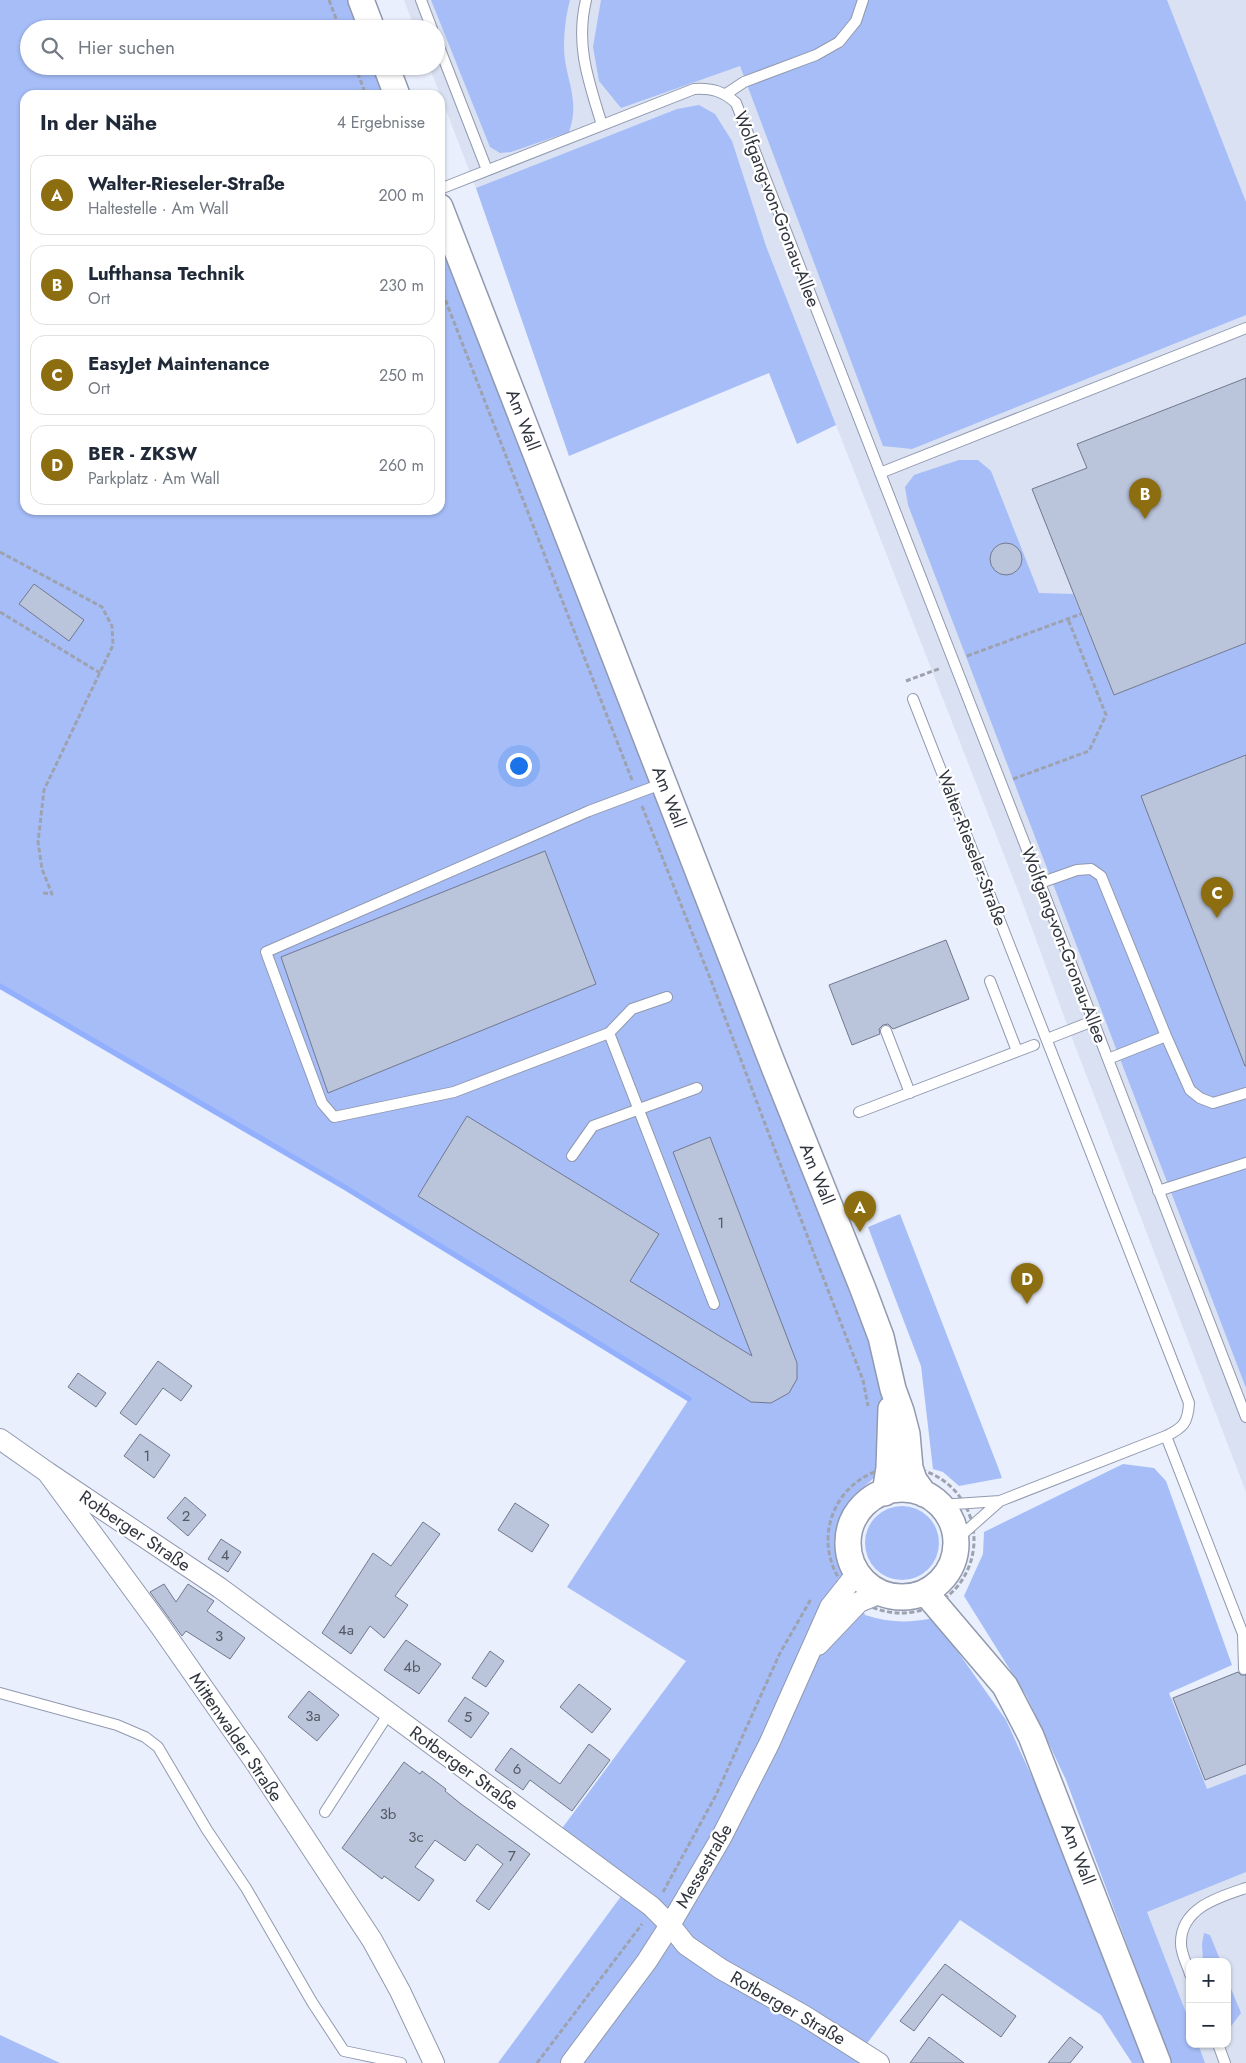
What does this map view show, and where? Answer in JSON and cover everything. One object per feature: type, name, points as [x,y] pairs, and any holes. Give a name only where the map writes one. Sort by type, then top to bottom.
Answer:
[{"type":"street","points":[[360,0],[368,20]]},
{"type":"street","points":[[389,75],[395,90]]},
{"type":"street","name":"Am Wall","points":[[445,219],[772,1062],[881,1337],[907,1434],[900,1468],[885,1493]]},
{"type":"street","name":"Mittenwalder Straße","points":[[0,1439],[47,1472],[165,1633],[255,1762],[372,1940],[400,1991],[434,2063]]},
{"type":"street","name":"Am Wall","points":[[900,1468],[932,1500]]},
{"type":"street","name":"Rotberger Straße","points":[[47,1472],[220,1588],[654,1908],[686,1945],[721,1969],[803,2015],[879,2063]]},
{"type":"street","points":[[904,1490],[932,1500],[964,1533],[952,1566],[939,1592],[911,1597],[870,1598],[868,1585],[851,1581],[851,1560],[848,1545],[850,1530],[860,1510],[867,1503],[885,1493],[904,1490]]},
{"type":"street","name":"Messestraße","points":[[571,2063],[647,1961],[721,1838],[769,1744],[830,1607],[851,1581]]},
{"type":"street","name":"Am Wall","points":[[939,1592],[980,1655],[1005,1686],[1035,1744],[1158,2063]]},
{"type":"street","name":"Messestraße","points":[[810,1653],[870,1598]]},
{"type":"lane","points":[[421,0],[429,20]]},
{"type":"lane","points":[[586,0],[581,32],[582,52],[602,126]]},
{"type":"lane","points":[[726,94],[744,82],[816,55],[839,42],[856,21],[863,0]]},
{"type":"lane","points":[[445,62],[487,170]]},
{"type":"lane","name":"Wolfgang-von-Gronau-Allee","points":[[445,187],[694,89],[711,88],[726,94],[736,103],[1246,1417]]},
{"type":"lane","points":[[880,473],[1246,328]]},
{"type":"lane","name":"Walter-Rieseler-Straße","points":[[913,699],[1189,1403],[1188,1418],[1179,1430],[1000,1501],[965,1503],[932,1500]]},
{"type":"lane","points":[[664,783],[589,811],[266,952],[322,1103],[334,1116],[454,1092],[609,1033],[632,1009],[667,997]]},
{"type":"lane","points":[[1040,883],[1077,870],[1091,869],[1101,876],[1190,1090],[1200,1098],[1213,1103],[1246,1093]]},
{"type":"lane","points":[[990,981],[1017,1051]]},
{"type":"lane","points":[[1046,1039],[1092,1021]]},
{"type":"lane","points":[[886,1031],[910,1093]]},
{"type":"lane","points":[[609,1033],[714,1304]]},
{"type":"lane","points":[[1108,1059],[1166,1036]]},
{"type":"lane","points":[[859,1112],[1034,1045]]},
{"type":"lane","points":[[572,1156],[593,1126],[697,1088]]},
{"type":"lane","points":[[1158,1191],[1246,1163]]},
{"type":"lane","points":[[1166,1436],[1245,1635],[1244,1669]]},
{"type":"lane","name":"Walter-Rieseler-Straße","points":[[964,1533],[1000,1501]]},
{"type":"lane","points":[[0,1694],[117,1725],[145,1737],[158,1747],[207,1830],[246,1888],[312,2002],[344,2051],[401,2063]]},
{"type":"lane","points":[[325,1812],[389,1713]]},
{"type":"lane","points":[[1186,1962],[1181,1946],[1182,1936],[1187,1922],[1196,1909],[1223,1896],[1246,1888]]},
{"type":"lane","points":[[1219,2048],[1225,2063]]},
{"type":"path","points":[[329,0],[337,20]]},
{"type":"path","points":[[358,75],[364,90]]},
{"type":"path","points":[[445,299],[712,983],[863,1380],[869,1409]]},
{"type":"path","points":[[0,552],[102,607],[112,626],[113,645],[44,790],[38,842],[42,869],[52,894],[42,893]]},
{"type":"path","points":[[0,612],[100,673]]},
{"type":"path","points":[[906,681],[1081,614]]},
{"type":"path","points":[[1001,784],[1089,751],[1106,715],[1068,619]]},
{"type":"path","points":[[900,1468],[925,1471],[946,1482],[965,1503],[964,1533],[972,1552],[966,1574],[939,1592],[920,1611],[886,1612],[851,1581],[832,1570],[828,1539],[830,1525],[837,1505],[848,1490],[868,1472],[900,1468]]},
{"type":"path","points":[[537,2063],[654,1908],[716,1795],[780,1653],[805,1606],[816,1592]]},
{"type":"shaded area","points":[[0,0],[351,0],[359,20],[20,20],[20,75],[380,75],[386,90],[20,90],[20,515],[445,515],[445,243],[881,1373],[884,1436],[875,1477],[853,1496],[843,1542],[847,1576],[865,1615],[883,1620],[899,1621],[934,1618],[1006,1720],[1037,1788],[1148,2063],[1132,2063],[1101,2015],[960,1920],[862,2050],[879,2063],[498,2063],[622,1895],[549,1842],[563,1827],[686,1661],[567,1587],[689,1399],[346,1188],[0,985]]},
{"type":"shaded area","points":[[404,0],[1246,0],[1246,1492],[1069,1030],[1022,901],[766,246],[484,209],[445,108],[445,90],[438,90],[432,75],[445,75],[445,20],[412,20]]},
{"type":"shaded area","points":[[431,0],[570,0],[567,11],[564,47],[573,99],[572,120],[569,132],[511,152],[500,153],[490,147],[445,35],[445,20],[439,20]]},
{"type":"shaded area","points":[[601,0],[1167,0],[1246,202],[1246,315],[912,449],[883,446],[740,66],[621,108],[599,81],[593,47]]},
{"type":"shaded area","points":[[699,105],[715,114],[732,141],[766,246],[836,425],[797,444],[769,373],[569,456],[476,188],[677,109]]},
{"type":"shaded area","points":[[959,460],[978,460],[991,471],[1039,593],[1073,594],[1114,695],[1246,643],[1246,1388],[908,505],[905,487],[914,475]]},
{"type":"shaded area","points":[[900,1214],[1002,1478],[959,1486],[943,1472],[933,1469],[921,1366],[868,1227]]},
{"type":"shaded area","points":[[1123,1464],[1154,1468],[1166,1481],[1232,1665],[1169,1693],[1207,1789],[1246,1774],[1246,1872],[1147,1912],[1186,2013],[1186,2048],[1199,2048],[1205,2063],[1171,2063],[1066,1780],[1027,1697],[964,1596],[983,1554],[984,1532]]},
{"type":"shaded area","points":[[902,1506],[916,1509],[928,1517],[936,1529],[939,1543],[936,1557],[928,1569],[916,1577],[902,1580],[888,1577],[876,1569],[868,1557],[865,1543],[868,1529],[876,1517],[888,1509]]},
{"type":"shaded area","points":[[1246,1669],[1246,2063],[1197,2063],[1191,2048],[1231,2048],[1231,1958],[1186,1958],[1186,2034],[1088,1785],[1170,1698]]},
{"type":"shaded area","points":[[1204,1933],[1210,1935],[1219,1958],[1203,1958]]},
{"type":"shaded area","points":[[1231,1989],[1241,2013],[1231,2026]]},
{"type":"shaded area","points":[[0,2035],[60,2063],[0,2063]]},
{"type":"building","points":[[1246,378],[1246,643],[1114,695],[1032,489],[1087,468],[1077,444]]},
{"type":"building","points":[[1006,543],[1018,547],[1022,559],[1018,571],[1006,575],[994,571],[990,559],[994,547]]},
{"type":"building","points":[[34,584],[84,620],[69,641],[19,604]]},
{"type":"building","points":[[1246,755],[1246,1066],[1245,1066],[1141,796]]},
{"type":"building","points":[[545,851],[596,984],[328,1093],[281,957]]},
{"type":"building","points":[[946,940],[969,999],[893,1029],[888,1024],[883,1025],[879,1029],[880,1034],[852,1045],[829,985]]},
{"type":"building","points":[[467,1116],[659,1234],[630,1281],[752,1356],[673,1152],[710,1137],[797,1363],[797,1379],[789,1393],[771,1403],[751,1402],[418,1196]]},
{"type":"building","points":[[158,1361],[192,1386],[181,1401],[163,1388],[136,1425],[120,1413]]},
{"type":"building","points":[[78,1373],[106,1393],[96,1407],[68,1387]]},
{"type":"building","points":[[140,1434],[170,1455],[154,1478],[124,1456]]},
{"type":"building","points":[[185,1497],[206,1515],[188,1536],[167,1518]]},
{"type":"building","points":[[515,1503],[549,1525],[532,1552],[498,1530]]},
{"type":"building","points":[[423,1522],[440,1534],[395,1596],[408,1605],[384,1638],[370,1626],[351,1654],[322,1633],[373,1553],[391,1566]]},
{"type":"building","points":[[221,1539],[241,1552],[228,1572],[208,1559]]},
{"type":"building","points":[[164,1584],[176,1602],[188,1584],[214,1601],[207,1611],[245,1638],[230,1659],[186,1631],[182,1636],[150,1592]]},
{"type":"building","points":[[406,1640],[441,1664],[419,1694],[384,1670]]},
{"type":"building","points":[[490,1651],[504,1661],[486,1687],[472,1678]]},
{"type":"building","points":[[1238,1672],[1241,1675],[1246,1675],[1246,1764],[1205,1780],[1173,1698]]},
{"type":"building","points":[[579,1684],[611,1709],[592,1733],[560,1707]]},
{"type":"building","points":[[309,1691],[339,1715],[317,1741],[288,1717]]},
{"type":"building","points":[[465,1697],[489,1713],[471,1738],[448,1721]]},
{"type":"building","points":[[589,1744],[610,1760],[572,1811],[530,1780],[523,1790],[495,1770],[511,1748],[560,1784]]},
{"type":"building","points":[[404,1762],[420,1774],[422,1771],[446,1789],[445,1791],[461,1804],[530,1854],[489,1910],[476,1901],[503,1864],[477,1844],[465,1861],[435,1840],[415,1867],[434,1880],[419,1901],[384,1876],[382,1879],[342,1848]]},
{"type":"building","points":[[945,1964],[1016,2016],[1001,2037],[942,1994],[914,2031],[900,2021]]},
{"type":"building","points":[[929,2037],[964,2063],[910,2063]]},
{"type":"building","points":[[1070,2037],[1083,2047],[1070,2063],[1048,2063]]},
{"type":"waterway","points":[[0,986],[346,1188],[689,1399]]},
{"type":"place","name":"Lufthansa Technik","points":[[1145,519]]},
{"type":"place","name":"EasyJet Maintenance","points":[[1217,918]]},
{"type":"place","name":"Walter-Rieseler-Straße","points":[[860,1232]]},
{"type":"place","name":"BER - ZKSW","points":[[1027,1304]]}]
